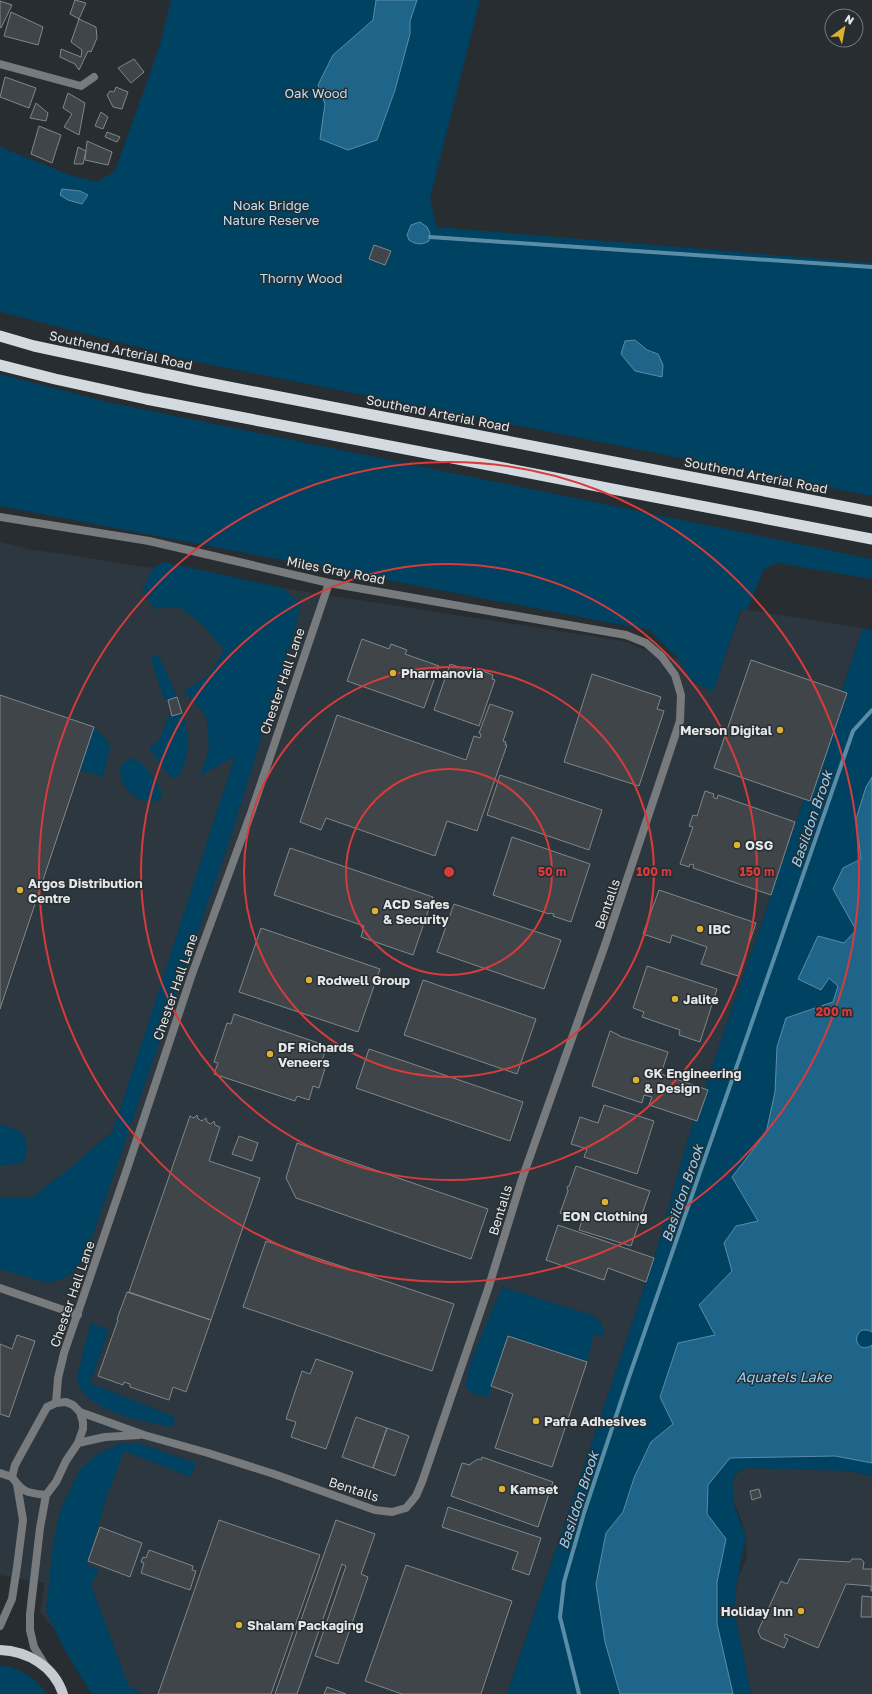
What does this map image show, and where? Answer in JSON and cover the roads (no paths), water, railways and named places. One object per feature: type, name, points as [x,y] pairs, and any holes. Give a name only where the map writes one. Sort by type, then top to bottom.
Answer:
[{"type":"highway","name":"Southend Arterial Road","points":[[0,336],[41,347],[198,381],[872,512]]},
{"type":"highway","points":[[0,364],[55,379],[146,399],[872,539]]},
{"type":"main road","points":[[0,1650],[9,1650],[26,1655],[40,1663],[48,1670],[66,1694]]},
{"type":"main road","points":[[56,1680],[63,1694]]},
{"type":"street","points":[[0,64],[81,86],[94,77]]},
{"type":"street","name":"Miles Gray Road","points":[[0,517],[150,541],[329,583],[626,636],[646,643],[662,657]]},
{"type":"street","name":"Chester Hall Lane","points":[[56,1403],[58,1378],[64,1353],[78,1315],[190,977],[250,813],[329,583]]},
{"type":"street","name":"Bentalls","points":[[56,1403],[66,1402],[80,1412],[144,1435],[208,1453],[375,1510],[392,1512],[406,1508],[416,1496],[438,1438],[488,1289],[522,1179],[605,945],[680,721],[681,695],[675,675],[662,657]]},
{"type":"street","points":[[0,1288],[78,1315]]},
{"type":"street","points":[[12,1477],[15,1465],[47,1407],[56,1403]]},
{"type":"street","points":[[48,1670],[34,1647],[30,1623],[40,1528],[46,1495],[56,1482],[66,1461],[78,1443],[83,1429],[83,1422],[80,1412]]},
{"type":"street","name":"Bentalls","points":[[78,1443],[105,1437],[144,1435]]},
{"type":"street","points":[[0,1473],[12,1477],[17,1484],[28,1493],[46,1495]]},
{"type":"street","points":[[0,1626],[12,1599],[23,1520],[17,1484]]},
{"type":"water","points":[[376,0],[417,0],[410,21],[410,34],[395,90],[377,140],[348,150],[320,139],[325,104],[318,85],[333,55],[373,20]]},
{"type":"water","points":[[62,189],[80,191],[88,195],[82,204],[68,200],[60,195]]},
{"type":"water","points":[[420,222],[427,227],[430,233],[429,241],[419,244],[409,240],[407,235],[411,225]]},
{"type":"water","points":[[635,340],[647,350],[658,354],[663,365],[662,377],[635,371],[621,354],[625,341]]},
{"type":"water","name":"Aquatels Lake","points":[[872,777],[872,1332],[862,1330],[858,1333],[857,1341],[860,1346],[864,1348],[872,1345],[872,1463],[835,1456],[730,1458],[708,1485],[707,1514],[726,1539],[717,1582],[717,1624],[733,1694],[620,1694],[605,1642],[596,1584],[606,1533],[623,1512],[634,1478],[651,1442],[673,1424],[660,1397],[678,1343],[715,1335],[699,1305],[732,1271],[724,1243],[736,1226],[758,1221],[732,1177],[766,1133],[775,1092],[777,1047],[786,1018],[833,1002],[838,986],[829,978],[821,990],[798,979],[818,936],[844,943],[856,930],[833,889],[843,868],[861,859],[856,819],[866,787]]},
{"type":"waterway","points":[[430,237],[872,267]]},
{"type":"waterway","name":"Basildon Brook","points":[[579,1694],[560,1617],[564,1582],[584,1513],[629,1377],[853,731],[872,710]]},
{"type":"place","name":"Pharmanovia","points":[[393,673]]},
{"type":"place","name":"Merson Digital","points":[[780,730]]},
{"type":"place","name":"OSG","points":[[737,845]]},
{"type":"place","name":"Argos Distribution Centre","points":[[20,890]]},
{"type":"place","name":"ACD Safes & Security","points":[[375,911]]},
{"type":"place","name":"IBC","points":[[700,929]]},
{"type":"place","name":"Rodwell Group","points":[[309,980]]},
{"type":"place","name":"Jalite","points":[[675,999]]},
{"type":"place","name":"DF Richards Veneers","points":[[270,1054]]},
{"type":"place","name":"GK Engineering & Design","points":[[636,1080]]},
{"type":"place","name":"EON Clothing","points":[[605,1202]]},
{"type":"place","name":"Pafra Adhesives","points":[[536,1421]]},
{"type":"place","name":"Kamset","points":[[502,1489]]},
{"type":"place","name":"Holiday Inn","points":[[801,1611]]},
{"type":"place","name":"Shalam Packaging","points":[[239,1625]]},
{"type":"park label","name":"Oak Wood","points":[[316,93]]},
{"type":"park label","name":"Noak Bridge Nature Reserve","points":[[271,212]]},
{"type":"park label","name":"Thorny Wood","points":[[301,278]]}]
